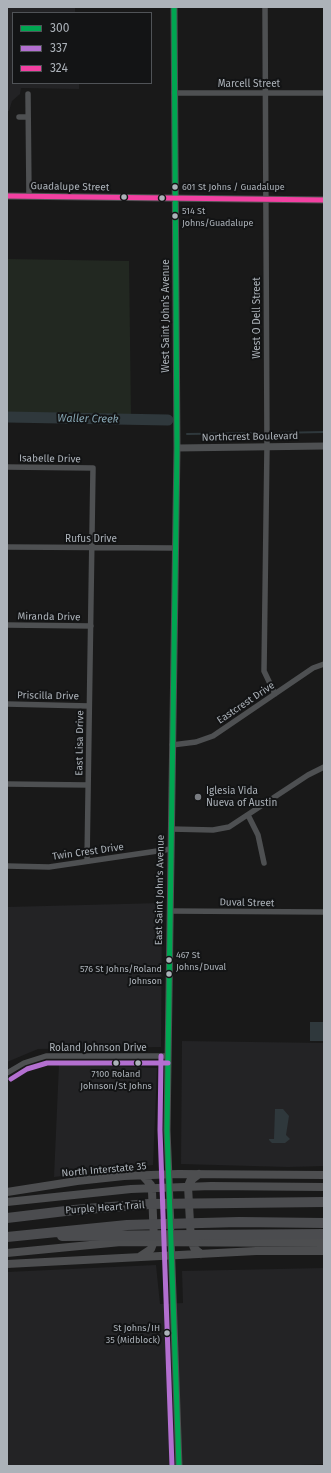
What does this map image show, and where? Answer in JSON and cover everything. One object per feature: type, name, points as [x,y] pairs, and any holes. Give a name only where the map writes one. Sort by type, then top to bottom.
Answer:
[{"type":"highway","name":"Purple Heart Trail","points":[[7,1218],[74,1210],[149,1204],[324,1202]]},
{"type":"highway","name":"Purple Heart Trail","points":[[7,1237],[127,1225],[239,1222],[324,1223]]},
{"type":"highway","points":[[42,1233],[69,1237],[324,1234]]},
{"type":"main road","name":"North Interstate 35","points":[[7,1192],[78,1181],[124,1176],[169,1174],[324,1175]]},
{"type":"main road","points":[[199,1174],[190,1181],[188,1186],[191,1241],[194,1248],[201,1254]]},
{"type":"main road","points":[[140,1258],[151,1249],[154,1241],[154,1218],[151,1185],[143,1176]]},
{"type":"main road","points":[[7,1202],[131,1189],[211,1186],[324,1187]]},
{"type":"main road","points":[[7,1253],[121,1242],[324,1243]]},
{"type":"main road","points":[[7,1264],[256,1251],[324,1251]]},
{"type":"street","name":"West Saint John's Avenue","points":[[174,7],[177,448],[174,625]]},
{"type":"street","name":"West O Dell Street","points":[[265,7],[266,446],[264,671],[275,694]]},
{"type":"street","name":"Marcell Street","points":[[174,93],[324,93]]},
{"type":"street","points":[[28,94],[28,196]]},
{"type":"street","points":[[19,117],[28,117]]},
{"type":"street","name":"Guadalupe Street","points":[[7,196],[324,200]]},
{"type":"street","name":"Northcrest Boulevard","points":[[177,448],[324,446]]},
{"type":"street","name":"Isabelle Drive","points":[[7,467],[93,468]]},
{"type":"street","name":"East Lisa Drive","points":[[87,861],[93,468]]},
{"type":"street","name":"Rufus Drive","points":[[7,547],[175,548]]},
{"type":"street","name":"Miranda Drive","points":[[7,625],[91,626]]},
{"type":"street","name":"East Saint John's Avenue","points":[[174,625],[167,1130],[179,1466]]},
{"type":"street","name":"Eastcrest Drive","points":[[172,745],[196,742],[213,736],[313,668],[324,664]]},
{"type":"street","name":"Priscilla Drive","points":[[7,704],[89,706]]},
{"type":"street","points":[[171,829],[222,829],[236,824],[308,775],[324,767]]},
{"type":"street","points":[[7,784],[88,785]]},
{"type":"street","points":[[248,815],[258,835],[264,863]]},
{"type":"street","name":"Twin Crest Drive","points":[[7,866],[49,866],[171,849]]},
{"type":"street","name":"Duval Street","points":[[170,911],[324,912]]},
{"type":"street","name":"Roland Johnson Drive","points":[[7,1073],[24,1063],[46,1056],[168,1056]]},
{"type":"shaded area","points":[[7,7],[75,7],[75,12],[12,12],[12,84],[79,84],[79,89],[21,88],[20,94],[12,101],[9,111],[7,111]]},
{"type":"shaded area","points":[[7,259],[129,261],[131,417],[7,417]]},
{"type":"shaded area","points":[[162,903],[161,1047],[38,1049],[7,1062],[7,907]]},
{"type":"shaded area","points":[[310,1022],[324,1022],[324,1041],[310,1041]]},
{"type":"shaded area","points":[[182,1041],[324,1043],[324,1166],[288,1167],[181,1164]]},
{"type":"shaded area","points":[[59,1064],[157,1068],[153,1165],[54,1177]]},
{"type":"shaded area","points":[[275,1109],[283,1109],[289,1116],[286,1135],[290,1139],[285,1143],[272,1143],[269,1140],[274,1139]]},
{"type":"shaded area","points":[[156,1265],[160,1304],[183,1303],[182,1271],[324,1268],[324,1464],[278,1466],[7,1466],[7,1272]]},
{"type":"waterway","name":"Waller Creek","points":[[7,417],[168,420]]},
{"type":"waterway","name":"Waller Creek","points":[[273,433],[324,432]]},
{"type":"waterway","name":"Waller Creek","points":[[187,434],[259,433]]},
{"type":"transit line","name":"300","points":[[174,7],[177,448],[167,1130],[179,1466]]},
{"type":"transit line","name":"324","points":[[7,196],[324,200]]},
{"type":"transit line","name":"337","points":[[161,1056],[160,1130],[172,1466]]},
{"type":"transit line","name":"337","points":[[11,1079],[27,1069],[47,1063],[168,1063]]},
{"type":"place","name":"601 St Johns / Guadalupe","points":[[175,187]]},
{"type":"place","name":"514 St Johns/Guadalupe","points":[[175,216]]},
{"type":"place","name":"Iglesia Vida Nueva of Austin","points":[[198,797]]},
{"type":"place","name":"467 St Johns/Duval","points":[[169,960]]},
{"type":"place","name":"576 St Johns/Roland Johnson","points":[[169,974]]},
{"type":"place","name":"7100 Roland Johnson/St Johns","points":[[116,1063]]},
{"type":"place","name":"St Johns/IH 35 (Midblock)","points":[[167,1333]]}]
